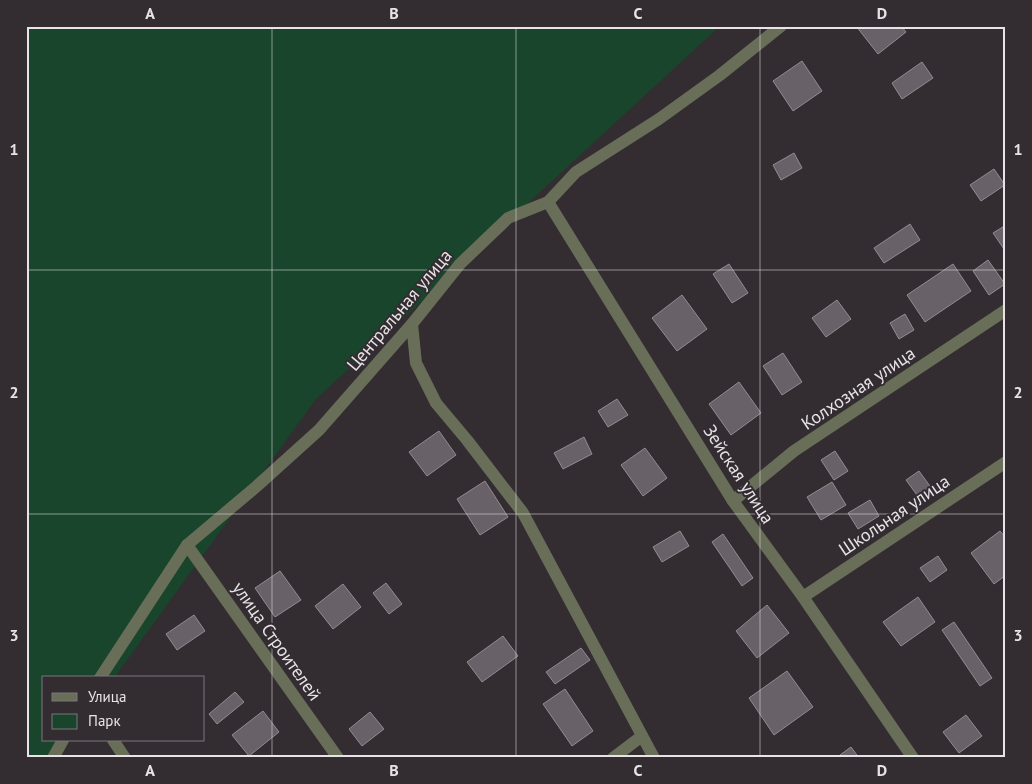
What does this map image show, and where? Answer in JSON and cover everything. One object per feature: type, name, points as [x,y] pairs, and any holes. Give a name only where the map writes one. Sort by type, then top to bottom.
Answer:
[{"type":"street","name":"Центральная улица","points":[[101,676],[187,545],[319,430],[412,324],[460,264],[508,218],[548,202],[576,172],[659,118],[720,74],[781,26]]},
{"type":"street","name":"Зейская улица","points":[[548,202],[733,501],[913,758]]},
{"type":"street","name":"Колхозная улица","points":[[733,501],[794,451],[1006,310]]},
{"type":"street","points":[[412,324],[416,363],[436,404],[467,440],[523,513],[654,758]]},
{"type":"street","name":"Школьная улица","points":[[802,597],[1006,462]]},
{"type":"street","name":"улица Строителей","points":[[187,545],[338,758]]},
{"type":"street","points":[[613,758],[642,736]]},
{"type":"street","points":[[53,758],[62,742]]},
{"type":"street","points":[[115,742],[125,758]]},
{"type":"green space","points":[[26,26],[720,26],[316,399],[115,676],[42,676],[42,742],[68,742],[56,758],[26,758]]},
{"type":"building","points":[[856,26],[901,26],[906,32],[878,54]]},
{"type":"building","points":[[802,61],[822,91],[793,111],[773,81]]},
{"type":"building","points":[[922,62],[933,78],[902,99],[892,83]]},
{"type":"building","points":[[794,153],[802,168],[781,180],[773,165]]},
{"type":"building","points":[[994,169],[1005,185],[981,201],[970,185]]},
{"type":"building","points":[[910,224],[920,240],[884,263],[874,248]]},
{"type":"building","points":[[1006,225],[1006,252],[993,233]]},
{"type":"building","points":[[988,260],[1005,284],[989,295],[973,271]]},
{"type":"building","points":[[729,264],[748,293],[732,303],[713,274]]},
{"type":"building","points":[[953,264],[971,291],[925,322],[907,295]]},
{"type":"building","points":[[682,295],[707,329],[677,351],[652,318]]},
{"type":"building","points":[[837,300],[851,319],[826,337],[812,318]]},
{"type":"building","points":[[905,314],[914,330],[899,339],[890,323]]},
{"type":"building","points":[[783,353],[802,382],[782,395],[763,366]]},
{"type":"building","points":[[739,382],[761,413],[731,435],[709,404]]},
{"type":"building","points":[[617,399],[628,415],[608,427],[598,411]]},
{"type":"building","points":[[439,431],[456,455],[427,476],[409,452]]},
{"type":"building","points":[[584,437],[592,454],[563,469],[554,453]]},
{"type":"building","points":[[645,448],[667,478],[643,496],[621,465]]},
{"type":"building","points":[[835,451],[848,471],[834,480],[821,460]]},
{"type":"building","points":[[919,471],[935,493],[922,502],[906,480]]},
{"type":"building","points":[[485,481],[508,517],[480,535],[457,499]]},
{"type":"building","points":[[832,482],[846,505],[821,520],[807,497]]},
{"type":"building","points":[[870,500],[879,516],[858,529],[848,513]]},
{"type":"building","points":[[680,531],[689,546],[662,562],[653,547]]},
{"type":"building","points":[[1000,531],[1006,538],[1006,575],[994,584],[971,553]]},
{"type":"building","points":[[723,534],[753,578],[742,586],[712,542]]},
{"type":"building","points":[[938,556],[947,570],[930,582],[920,568]]},
{"type":"building","points":[[280,571],[301,600],[275,617],[255,588]]},
{"type":"building","points":[[386,583],[402,604],[389,614],[373,593]]},
{"type":"building","points":[[343,584],[361,607],[333,629],[315,606]]},
{"type":"building","points":[[918,597],[935,622],[901,646],[883,622]]},
{"type":"building","points":[[767,605],[789,633],[757,658],[736,631]]},
{"type":"building","points":[[194,615],[205,631],[177,650],[166,634]]},
{"type":"building","points":[[954,622],[992,678],[980,686],[942,630]]},
{"type":"building","points":[[503,636],[518,656],[482,682],[467,662]]},
{"type":"building","points":[[581,648],[590,660],[555,684],[546,672]]},
{"type":"building","points":[[787,671],[813,707],[774,735],[749,698]]},
{"type":"building","points":[[565,689],[593,731],[572,746],[543,704]]},
{"type":"building","points":[[235,692],[244,702],[217,724],[209,714]]},
{"type":"building","points":[[263,711],[279,732],[249,756],[232,735]]},
{"type":"building","points":[[370,712],[384,729],[362,746],[349,729]]},
{"type":"building","points":[[966,715],[982,736],[959,753],[943,732]]},
{"type":"building","points":[[851,747],[859,758],[836,758]]}]
